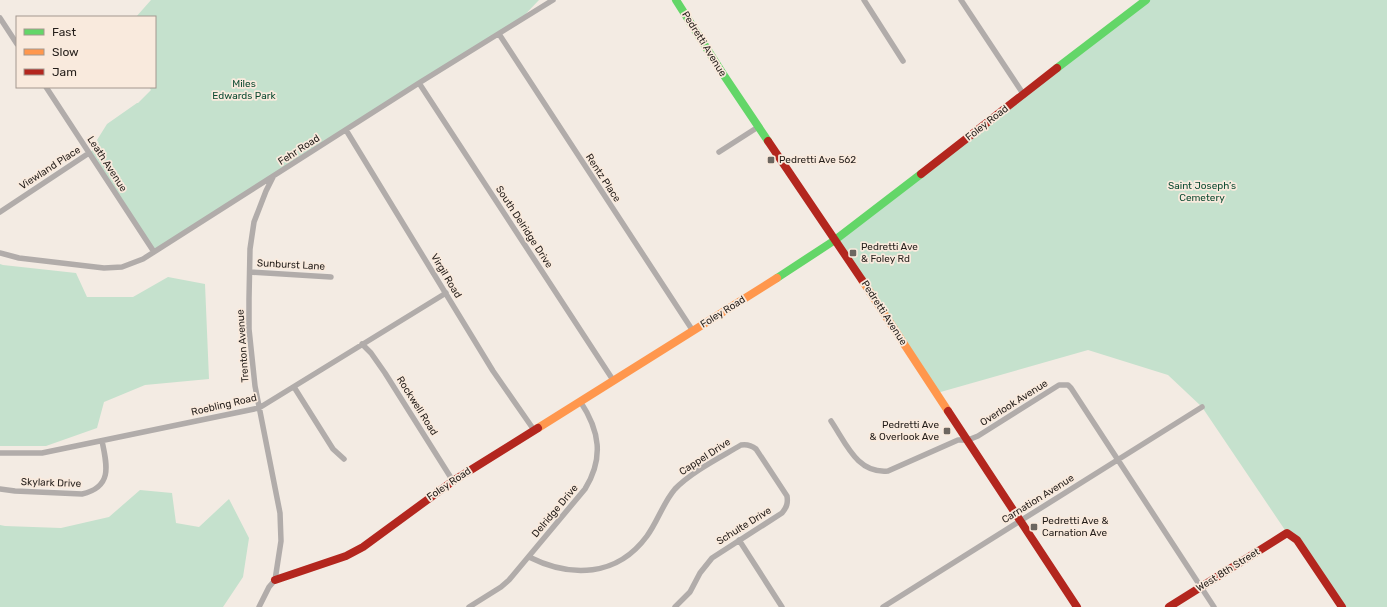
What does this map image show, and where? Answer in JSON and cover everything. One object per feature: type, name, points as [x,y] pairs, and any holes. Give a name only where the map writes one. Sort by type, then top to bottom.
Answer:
[{"type":"street","name":"Fehr Road","points":[[0,253],[11,257],[104,268],[122,268],[143,259],[274,177],[419,83],[553,0]]},
{"type":"street","name":"Pedretti Avenue","points":[[676,0],[758,127],[968,440],[1077,607]]},
{"type":"street","points":[[864,0],[903,61]]},
{"type":"street","points":[[961,0],[1024,94]]},
{"type":"street","name":"Foley Road","points":[[275,580],[346,556],[363,547],[453,481],[835,240],[1146,0]]},
{"type":"street","points":[[0,18],[16,42]]},
{"type":"street","name":"Rentz Place","points":[[499,34],[693,331]]},
{"type":"street","name":"South Delridge Drive","points":[[419,83],[613,380]]},
{"type":"street","name":"Leath Avenue","points":[[47,88],[154,252]]},
{"type":"street","points":[[719,152],[758,127]]},
{"type":"street","name":"Virgil Road","points":[[346,130],[493,371],[534,430]]},
{"type":"street","name":"Viewland Place","points":[[0,212],[89,153]]},
{"type":"street","name":"Trenton Avenue","points":[[259,607],[266,591],[275,580],[281,541],[280,513],[259,408],[251,357],[249,329],[250,250],[254,222],[274,177]]},
{"type":"street","name":"Sunburst Lane","points":[[250,272],[331,277]]},
{"type":"street","name":"Roebling Road","points":[[0,453],[42,453],[259,408],[446,293]]},
{"type":"street","name":"Rockwell Road","points":[[362,344],[382,368],[453,481]]},
{"type":"street","name":"Overlook Avenue","points":[[831,421],[856,458],[866,467],[877,471],[888,471],[958,440],[968,440],[978,436],[1059,385],[1065,384],[1071,388],[1214,607]]},
{"type":"street","points":[[294,387],[333,449],[344,459]]},
{"type":"street","name":"Delridge Drive","points":[[469,607],[505,584],[585,489],[593,474],[598,455],[597,436],[590,418],[580,401]]},
{"type":"street","name":"Carnation Avenue","points":[[883,607],[1202,407]]},
{"type":"street","name":"Skylark Drive","points":[[0,489],[82,494],[90,492],[100,484],[106,475],[107,464],[102,440]]},
{"type":"street","name":"Schulte Drive","points":[[675,607],[690,592],[706,564],[718,553],[782,513],[788,505],[787,496],[756,449],[749,444],[741,445]]},
{"type":"street","name":"Cappel Drive","points":[[529,557],[551,566],[575,571],[594,570],[615,563],[634,551],[647,536],[662,507],[676,488],[693,474],[741,445]]},
{"type":"street","name":"West 8th Street","points":[[1169,607],[1287,533],[1297,540],[1342,607]]},
{"type":"street","points":[[738,540],[782,607]]},
{"type":"green space","name":"Miles Edwards Park","points":[[151,0],[539,0],[516,24],[154,252],[89,153],[99,144],[97,140],[107,124],[138,103],[151,90],[150,88],[156,88],[156,16],[137,16]]},
{"type":"green space","name":"Saint Joseph’s Cemetery","points":[[1146,0],[1387,0],[1387,607],[1342,607],[1287,533],[1202,407],[1168,375],[1088,350],[937,393],[835,240]]},
{"type":"green space","points":[[0,264],[76,273],[87,297],[133,297],[168,277],[205,284],[209,379],[145,385],[104,402],[97,428],[46,446],[0,446]]},
{"type":"green space","points":[[140,490],[172,493],[176,523],[199,527],[229,499],[249,538],[243,577],[223,607],[0,607],[0,525],[61,528],[109,517]]},
{"type":"traffic: fast","points":[[676,0],[768,141]]},
{"type":"traffic: fast","points":[[1057,68],[1146,0]]},
{"type":"traffic: fast","points":[[777,278],[835,240],[921,174]]},
{"type":"traffic: slow","points":[[538,428],[777,278]]},
{"type":"traffic: slow","points":[[862,280],[948,411]]},
{"type":"traffic: jam","points":[[921,174],[1057,68]]},
{"type":"traffic: jam","points":[[768,141],[862,280]]},
{"type":"traffic: jam","points":[[948,411],[1077,607]]},
{"type":"traffic: jam","points":[[275,580],[346,556],[363,547],[453,481],[538,428]]},
{"type":"traffic: jam","points":[[1169,607],[1287,533],[1297,540],[1342,607]]},
{"type":"place","name":"Pedretti Ave 562","points":[[771,160]]},
{"type":"place","name":"Pedretti Ave & Foley Rd","points":[[853,253]]},
{"type":"place","name":"Pedretti Ave & Overlook Ave","points":[[947,431]]},
{"type":"place","name":"Pedretti Ave & Carnation Ave","points":[[1034,527]]}]
